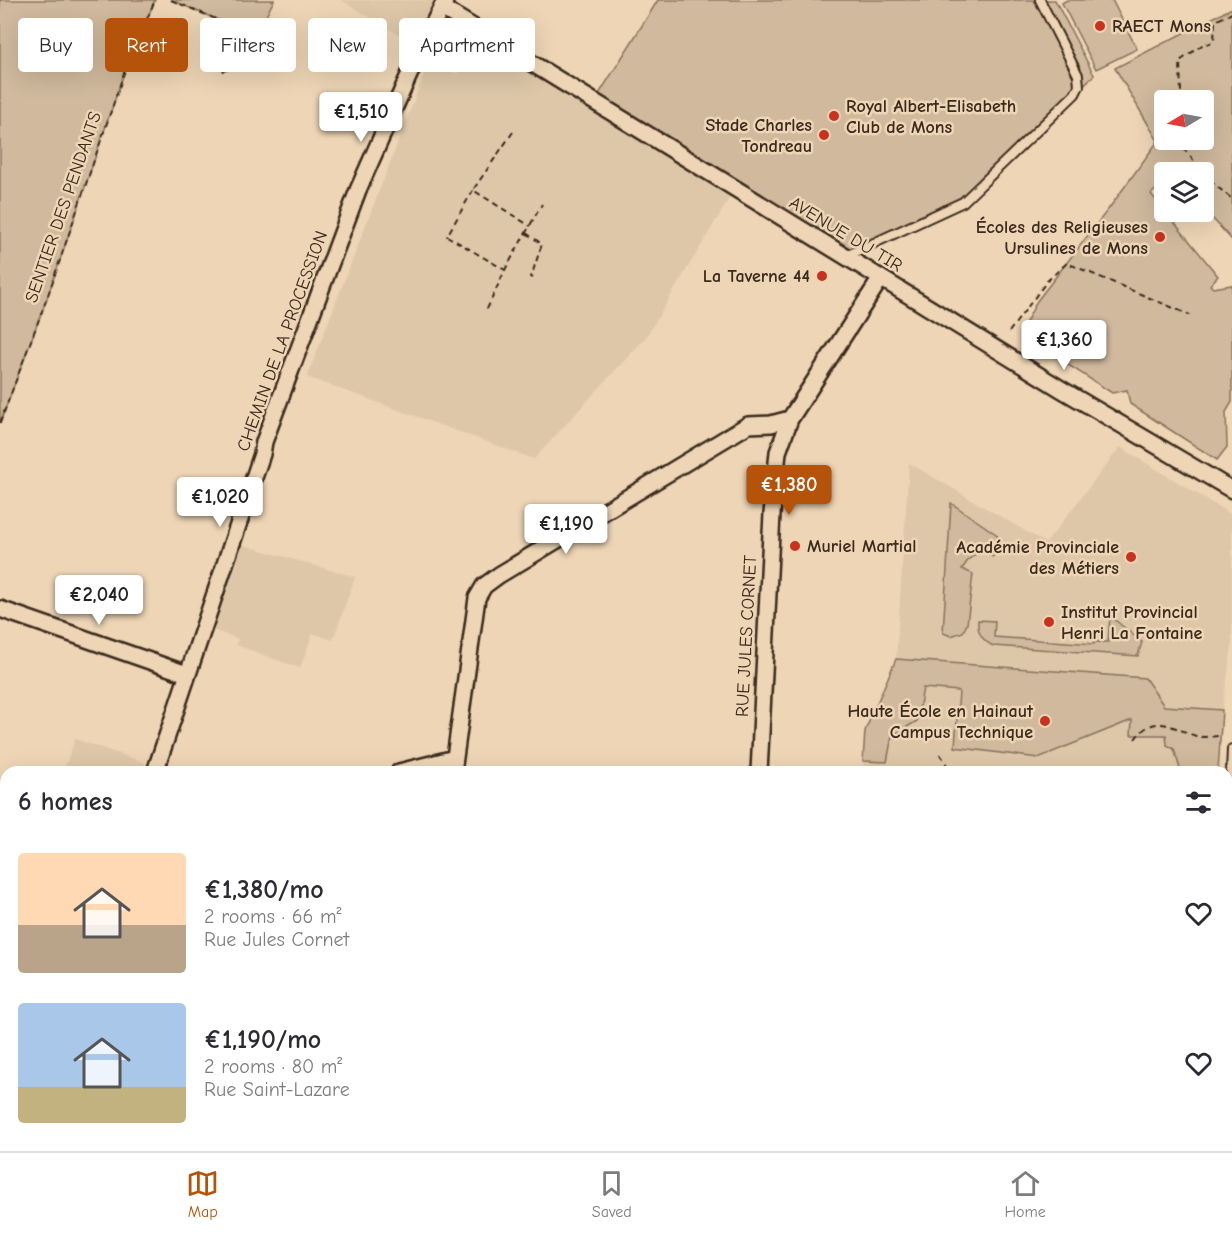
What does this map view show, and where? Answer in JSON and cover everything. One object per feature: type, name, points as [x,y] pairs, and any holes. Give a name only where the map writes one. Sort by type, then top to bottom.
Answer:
[{"type":"street","name":"AVENUE DU TIR","points":[[444,4],[844,256],[1232,490]]},
{"type":"street","name":"CHEMIN DE LA PROCESSION","points":[[157,766],[262,454],[264,442],[328,266],[358,189],[421,48],[444,4]]},
{"type":"street","name":"RUE JULES CORNET","points":[[759,766],[773,504],[778,452],[790,419],[881,278]]},
{"type":"street","points":[[454,765],[477,598],[484,586],[748,425],[771,424],[790,419]]},
{"type":"street","points":[[0,609],[188,674]]},
{"type":"lane","points":[[844,256],[963,202],[1075,94],[1079,86],[1078,75],[1040,0]]},
{"type":"lane","points":[[1231,766],[1232,749]]},
{"type":"path","name":"SENTIER DES PENDANTS","points":[[0,423],[124,73],[154,0]]},
{"type":"path","points":[[171,0],[214,18]]},
{"type":"path","points":[[1181,90],[1180,61],[1205,43],[1209,44],[1214,40],[1215,21],[1232,13]]},
{"type":"path","points":[[505,270],[447,236],[473,190],[513,132]]},
{"type":"path","points":[[1185,150],[1214,184],[1232,199]]},
{"type":"path","points":[[473,190],[530,226]]},
{"type":"path","points":[[487,309],[505,270],[542,204]]},
{"type":"path","points":[[525,233],[542,244],[531,277],[533,278]]},
{"type":"path","points":[[1009,332],[1047,281],[1067,263],[1190,315]]},
{"type":"path","points":[[1136,739],[1142,729],[1150,725],[1162,724],[1176,726],[1198,737],[1220,736]]},
{"type":"path","points":[[940,754],[946,766]]},
{"type":"shaded area","points":[[0,0],[155,0],[147,18],[105,18],[105,72],[124,72],[47,298],[0,423]]},
{"type":"shaded area","points":[[171,0],[274,0],[265,18],[214,18]]},
{"type":"shaded area","points":[[341,0],[445,0],[436,18],[399,18],[399,35],[387,28],[387,18],[371,18]]},
{"type":"shaded area","name":"Royal Albert-Elisabeth Club de Mons","points":[[658,0],[1055,0],[1094,75],[963,202],[845,256],[594,102]]},
{"type":"shaded area","name":"RAECT Mons","points":[[1067,0],[1112,0],[1137,49],[1096,69],[1062,3]]},
{"type":"shaded area","name":"Écoles des Religieuses Ursulines de Mons","points":[[1232,8],[1232,240],[1214,220],[1214,162],[1154,162],[1154,191],[1151,194],[1154,198],[1154,222],[1174,222],[1218,276],[1210,285],[1213,288],[1232,285],[1232,402],[1226,412],[1227,447],[1217,460],[1130,404],[1127,390],[1112,393],[1020,334],[1037,301],[1154,146],[1154,150],[1214,150],[1214,90],[1154,90],[1154,134],[1115,68]]},
{"type":"shaded area","points":[[535,67],[735,189],[646,337],[534,459],[307,377],[425,72],[457,74],[458,72],[535,72]]},
{"type":"shaded area","points":[[1120,447],[1232,515],[1232,647],[1222,710],[1218,766],[863,766],[865,731],[896,659],[909,463],[1046,543]]},
{"type":"shaded area","points":[[951,503],[996,534],[1001,542],[999,551],[992,557],[985,548],[969,559],[962,569],[973,574],[967,624],[963,632],[951,636],[943,633]]},
{"type":"shaded area","points":[[233,542],[355,577],[333,640],[313,633],[300,668],[236,645],[238,639],[204,627]]},
{"type":"shaded area","points":[[1110,616],[1142,642],[1138,656],[993,646],[981,636],[978,629],[978,620],[995,621],[994,637],[1094,644],[1094,642],[1108,642]]},
{"type":"shaded area","name":"Haute École en Hainaut Campus Technique","points":[[896,659],[1145,678],[1164,706],[1222,710],[1218,766],[1179,766],[1174,749],[1167,745],[1166,735],[1131,735],[1132,720],[1038,758],[955,747],[959,691],[923,688],[917,721],[892,736],[887,762],[863,761],[865,731]]},
{"type":"shaded area","points":[[75,739],[146,763],[145,766],[65,766]]},
{"type":"place","name":"RAECT Mons","points":[[1100,26]]},
{"type":"place","name":"Royal Albert-Elisabeth Club de Mons","points":[[834,116]]},
{"type":"place","name":"Stade Charles Tondreau","points":[[824,135]]},
{"type":"place","name":"Écoles des Religieuses Ursulines de Mons","points":[[1160,237]]},
{"type":"place","name":"La Taverne 44","points":[[822,276]]},
{"type":"place","name":"Muriel Martial","points":[[795,546]]},
{"type":"place","name":"Académie Provinciale des Métiers","points":[[1131,557]]},
{"type":"place","name":"Institut Provincial Henri La Fontaine","points":[[1049,622]]},
{"type":"place","name":"Haute École en Hainaut Campus Technique","points":[[1045,721]]}]
